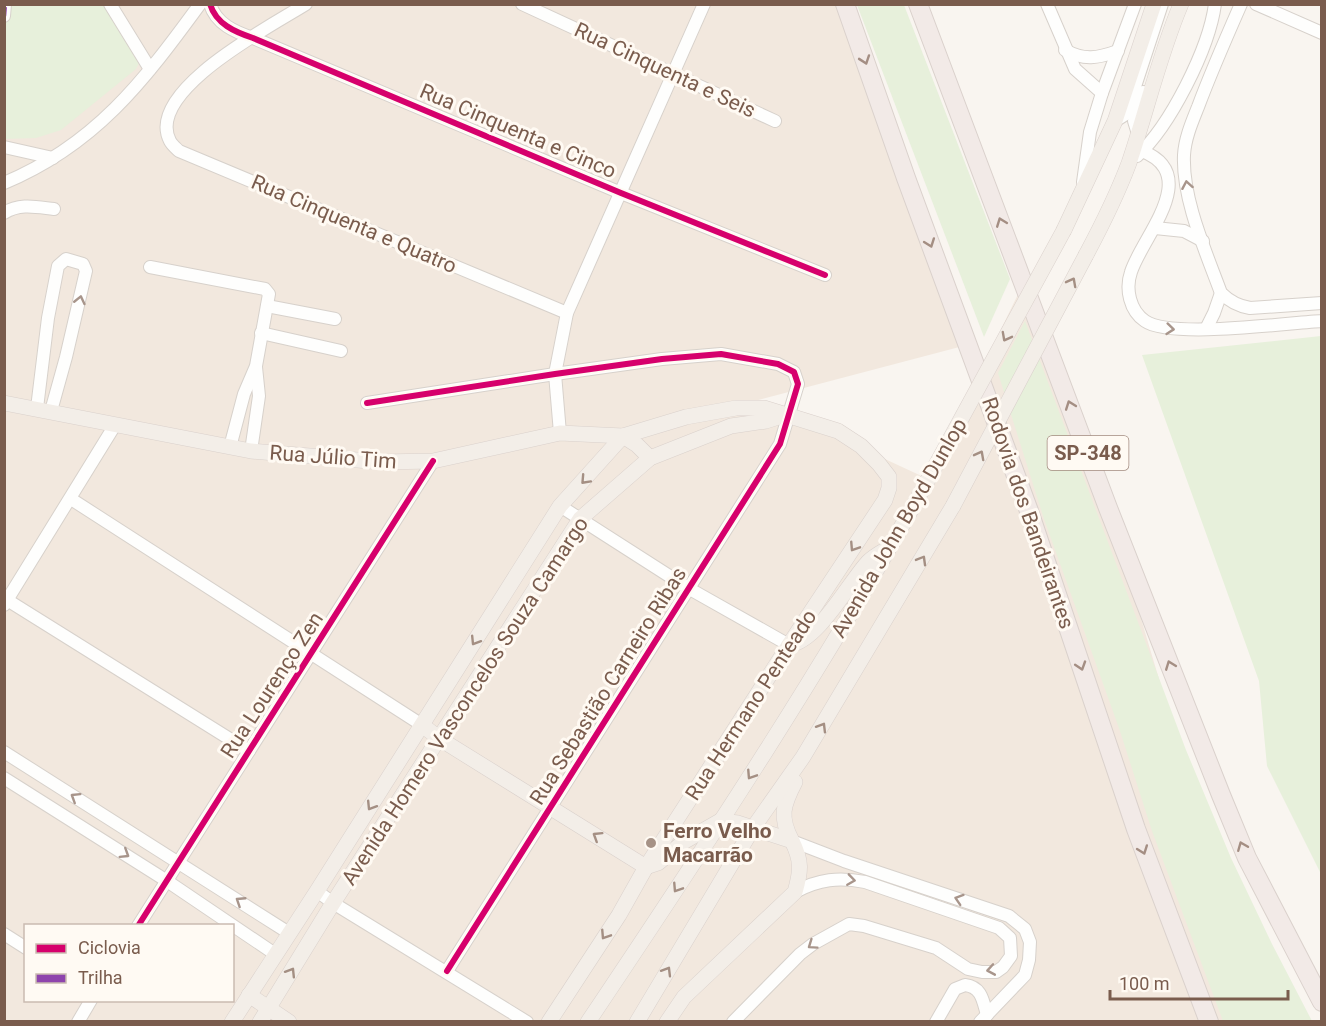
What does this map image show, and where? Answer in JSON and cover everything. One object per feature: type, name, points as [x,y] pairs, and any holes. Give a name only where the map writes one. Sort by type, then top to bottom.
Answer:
[{"type":"highway","name":"Rodovia dos Bandeirantes","points":[[845,4],[906,178],[1029,510],[1136,829],[1209,1022]]},
{"type":"highway","name":"SP-348","points":[[918,4],[1108,508],[1238,837],[1322,1002]]},
{"type":"main road","name":"Avenida John Boyd Dunlop","points":[[588,1022],[830,649],[930,476],[1064,230],[1115,121],[1154,4]]},
{"type":"main road","name":"Avenida John Boyd Dunlop","points":[[637,1022],[753,828],[803,758],[953,506],[1113,201],[1128,165],[1154,76],[1181,4]]},
{"type":"main road","name":"Rua Júlio Tim","points":[[4,403],[251,451],[381,462],[433,461],[560,433],[623,436],[686,417],[735,408],[764,408],[838,431],[861,446],[889,477]]},
{"type":"main road","name":"Avenida Homero Vasconcelos Souza Camargo","points":[[260,1022],[333,903],[580,519],[650,458],[731,426],[766,421],[788,414]]},
{"type":"main road","name":"Avenida Homero Vasconcelos Souza Camargo","points":[[232,1022],[560,506],[623,436]]},
{"type":"main road","points":[[623,436],[637,445],[650,458]]},
{"type":"main road","name":"Rua Hermano Penteado","points":[[549,1022],[619,915],[646,867],[885,500],[889,488],[889,477]]},
{"type":"main road","points":[[789,645],[803,641],[868,563],[891,546]]},
{"type":"main road","points":[[422,725],[440,739],[646,867],[658,863],[685,841],[720,821],[753,828],[792,841]]},
{"type":"main road","points":[[668,1022],[684,997],[795,892],[801,869],[799,854],[784,825],[784,806],[803,758]]},
{"type":"main road","points":[[249,995],[289,1022]]},
{"type":"main road","points":[[645,1022],[651,997]]},
{"type":"street","points":[[4,16],[5,4]]},
{"type":"street","points":[[110,4],[150,69]]},
{"type":"street","points":[[4,183],[28,173],[80,141],[107,118],[150,69],[200,4]]},
{"type":"street","name":"Rua Cinquenta e Cinco","points":[[210,4],[213,14],[235,32],[621,193],[825,275]]},
{"type":"street","points":[[254,38],[306,4]]},
{"type":"street","name":"Rua Cinquenta e Seis","points":[[522,4],[775,120]]},
{"type":"street","points":[[560,433],[555,374],[567,313],[704,4]]},
{"type":"street","points":[[1047,4],[1075,69],[1102,93]]},
{"type":"street","points":[[1080,195],[1090,132],[1135,4]]},
{"type":"street","points":[[1115,121],[1126,114],[1162,4]]},
{"type":"street","points":[[1138,134],[1134,122],[1173,4]]},
{"type":"street","points":[[1128,165],[1143,151],[1180,99],[1206,36],[1215,4]]},
{"type":"street","points":[[1241,4],[1214,63],[1188,135],[1184,155],[1186,182],[1192,209],[1221,293],[1228,300],[1250,308],[1322,303]]},
{"type":"street","points":[[1256,4],[1322,33]]},
{"type":"street","name":"Rua Cinquenta e Quatro","points":[[254,38],[221,57],[198,75],[182,92],[169,112],[167,126],[169,141],[179,151],[567,313]]},
{"type":"street","points":[[1065,50],[1085,58],[1104,56],[1118,51]]},
{"type":"street","points":[[1180,99],[1190,92],[1214,63]]},
{"type":"street","points":[[4,147],[53,158]]},
{"type":"street","points":[[1143,151],[1155,156],[1164,167],[1168,180],[1167,197],[1155,228],[1131,272],[1129,295],[1135,311],[1142,320],[1153,326],[1182,330],[1322,321]]},
{"type":"street","points":[[4,213],[12,208],[23,206],[54,209]]},
{"type":"street","points":[[1155,228],[1184,231],[1203,241]]},
{"type":"street","points":[[66,259],[76,260],[83,264],[86,271],[66,357],[44,410],[48,318],[58,266],[66,259]]},
{"type":"street","points":[[150,267],[265,289],[269,294],[256,366],[244,394],[230,447]]},
{"type":"street","points":[[1206,329],[1221,293]]},
{"type":"street","points":[[267,306],[334,319]]},
{"type":"street","points":[[261,333],[341,351]]},
{"type":"street","name":"Rua Sebastião Carneiro Ribas","points":[[447,971],[780,444],[798,384],[794,372],[778,364],[721,354],[555,374]]},
{"type":"street","points":[[251,451],[260,396],[256,366]]},
{"type":"street","points":[[367,403],[555,374]]},
{"type":"street","points":[[115,425],[6,601],[249,751]]},
{"type":"street","name":"Rua Lourenço Zen","points":[[139,924],[433,461]]},
{"type":"street","points":[[71,499],[422,725]]},
{"type":"street","points":[[560,506],[688,588],[789,645]]},
{"type":"street","points":[[4,752],[289,933]]},
{"type":"street","points":[[4,778],[167,880],[231,924]]},
{"type":"street","points":[[792,841],[844,861],[1009,916],[1025,929],[1030,942],[1025,975],[983,1018]]},
{"type":"street","points":[[733,1022],[800,954],[821,938],[849,924],[936,948],[968,969],[981,972],[996,972],[1011,956],[1010,938],[999,928],[865,882],[844,878],[825,880],[795,892]]},
{"type":"street","points":[[317,891],[527,1022]]},
{"type":"street","points":[[234,926],[275,954]]},
{"type":"street","points":[[4,934],[24,947]]},
{"type":"street","points":[[936,1022],[955,989],[965,985],[977,989],[982,996],[983,1018]]},
{"type":"street","points":[[78,1022],[90,1002]]},
{"type":"shaded area","points":[[5,5],[842,5],[967,345],[697,416],[788,414],[928,479],[1024,282],[1108,508],[1261,1021],[5,1022]]},
{"type":"green space","points":[[5,5],[105,5],[139,63],[136,69],[61,130],[36,138],[5,139]]},
{"type":"green space","points":[[857,5],[904,5],[1010,279],[984,337]]},
{"type":"green space","points":[[1025,321],[1186,750],[1231,858],[1312,1021],[1223,1021],[1152,831],[1120,731],[1044,519],[998,373]]},
{"type":"green space","points":[[1322,336],[1321,874],[1267,766],[1259,681],[1142,355]]},
{"type":"marked path","points":[[4,16],[5,4]]},
{"type":"cycle path","points":[[210,4],[221,22],[240,33],[621,193],[825,275]]},
{"type":"cycle path","points":[[367,403],[662,359],[721,354],[778,364],[794,372],[798,384],[780,444],[447,971]]},
{"type":"cycle path","points":[[139,924],[433,461]]},
{"type":"place","name":"Ferro Velho Macarrão","points":[[651,843]]}]
